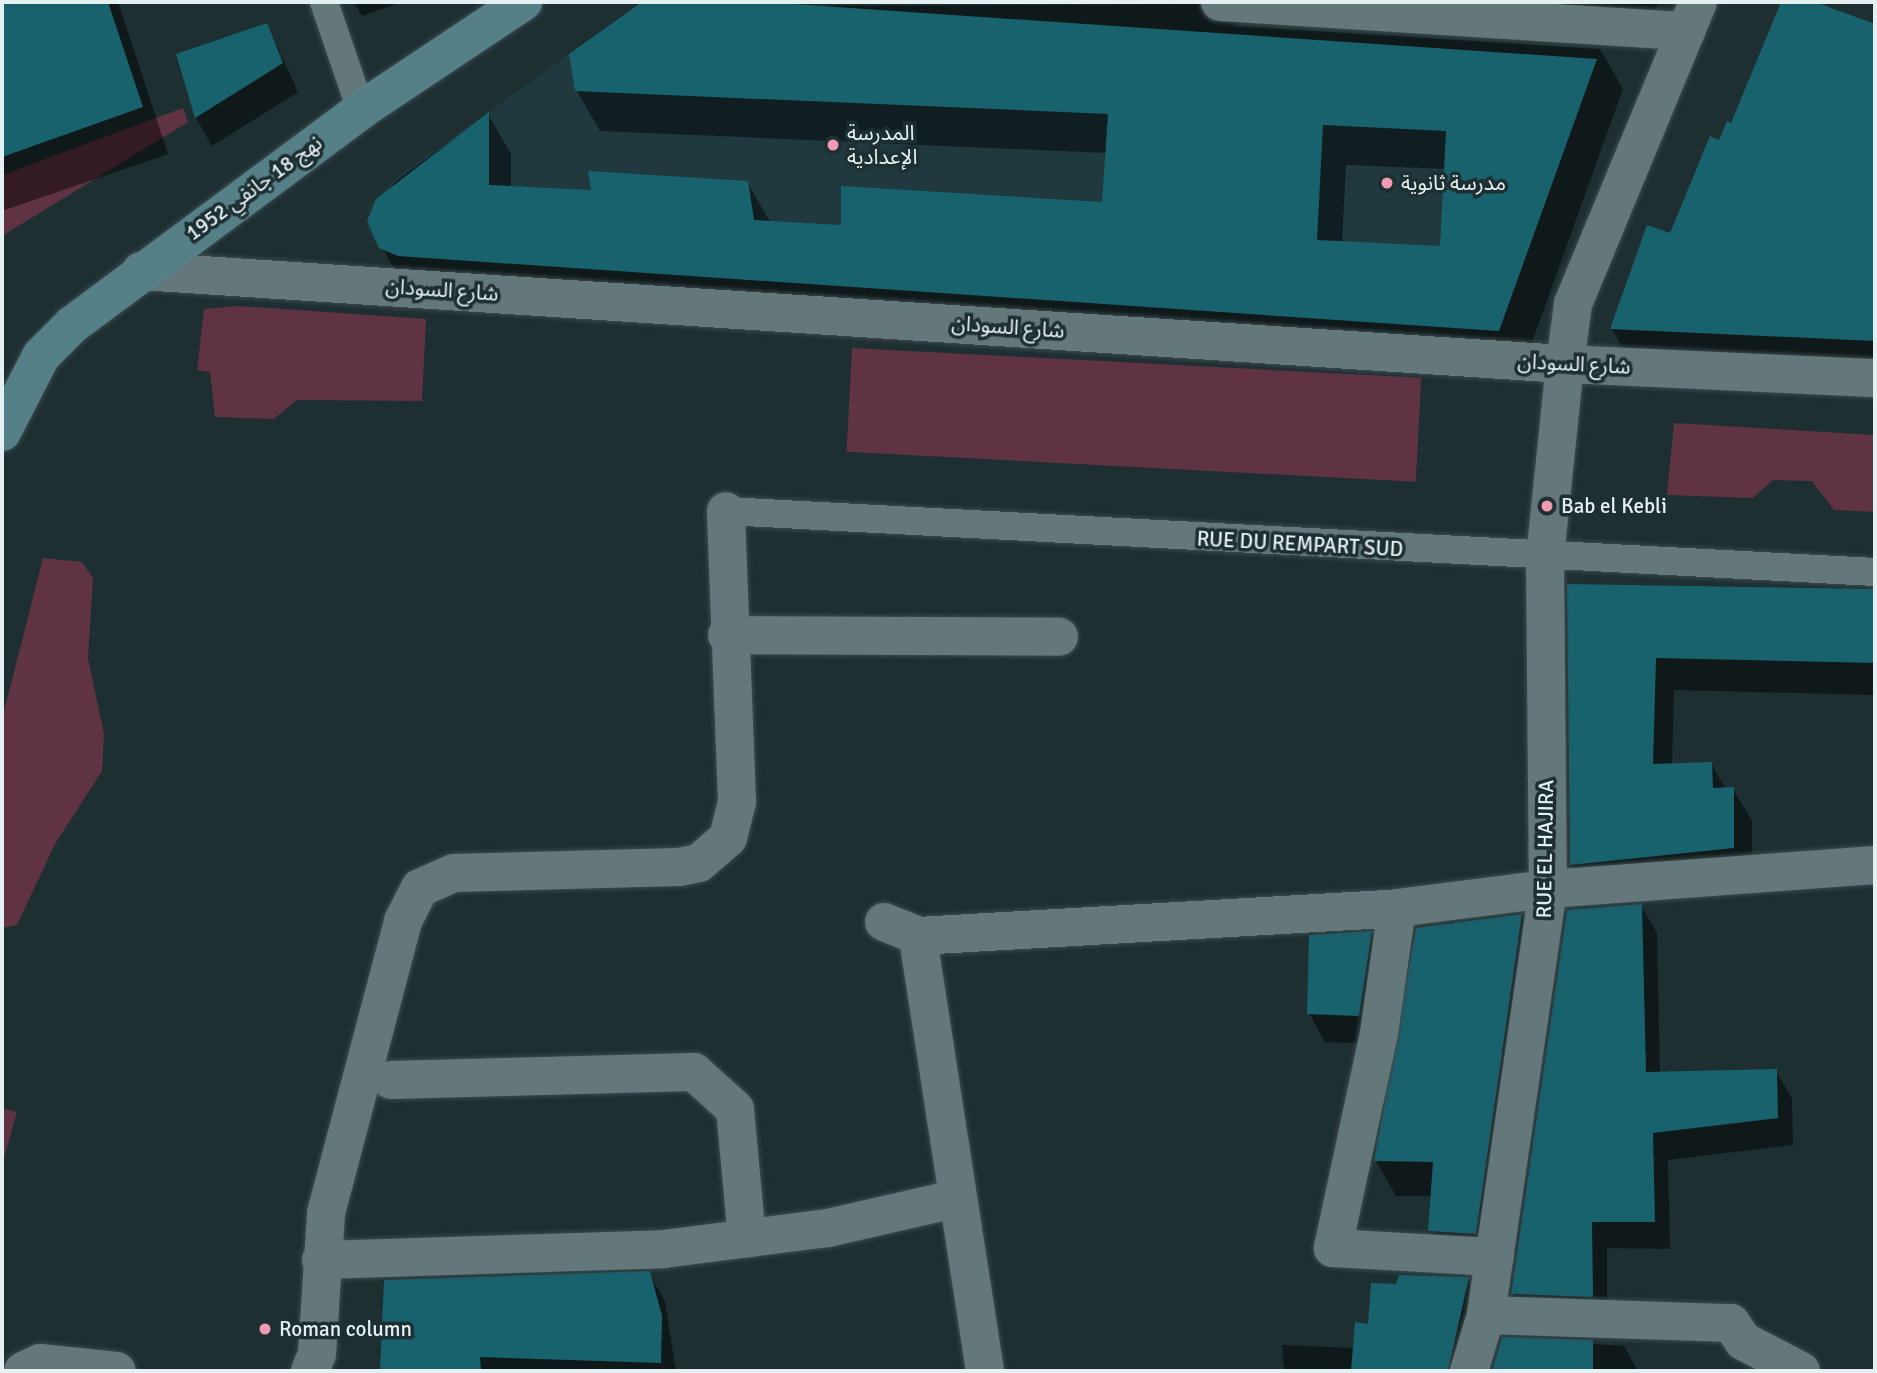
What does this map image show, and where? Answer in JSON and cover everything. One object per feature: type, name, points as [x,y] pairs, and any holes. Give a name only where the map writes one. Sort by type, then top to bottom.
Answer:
[{"type":"main road","name":"نهج 18 جانفي 1952","points":[[5,412],[41,356],[141,271],[361,110],[523,2]]},
{"type":"street","points":[[1220,2],[1692,16]]},
{"type":"street","name":"RUE EL HAJIRA","points":[[1469,1371],[1486,1315],[1548,889],[1545,558],[1573,304],[1692,16]]},
{"type":"street","name":"شارع السودان","points":[[141,271],[1565,364],[1875,378]]},
{"type":"street","points":[[310,1371],[317,1354],[326,1213],[408,903],[420,888],[454,873],[679,867],[715,853],[728,838],[737,801],[727,635],[726,511]]},
{"type":"street","points":[[727,635],[1059,637]]},
{"type":"street","points":[[985,1371],[901,929],[1397,908],[1548,889],[1875,865]]},
{"type":"street","points":[[1397,908],[1379,1033],[1333,1248],[1494,1257]]},
{"type":"street","points":[[391,1080],[694,1072],[735,1110],[747,1238]]},
{"type":"street","points":[[321,1260],[664,1249],[747,1238],[954,1199]]},
{"type":"street","points":[[1486,1315],[1731,1323],[1742,1342],[1801,1371]]},
{"type":"street","points":[[32,1367],[117,1371]]},
{"type":"lane","points":[[324,2],[361,110]]},
{"type":"lane","name":"RUE DU REMPART SUD","points":[[726,511],[1545,558],[1875,572]]},
{"type":"shaded area","name":"المدرسة الإعدادية","points":[[642,2],[763,2],[1597,59],[1499,331],[398,256],[379,248],[368,231],[369,208],[395,179]]},
{"type":"shaded area","points":[[183,108],[188,122],[2,236],[2,175]]},
{"type":"shaded area","points":[[238,306],[426,319],[422,401],[297,400],[274,419],[215,417],[210,372],[197,370],[204,309]]},
{"type":"shaded area","points":[[852,348],[1421,378],[1416,482],[847,452]]},
{"type":"shaded area","points":[[1674,423],[1875,435],[1875,512],[1834,510],[1812,481],[1773,480],[1753,498],[1667,495]]},
{"type":"shaded area","points":[[43,558],[82,562],[93,578],[88,658],[104,734],[102,771],[55,844],[17,925],[2,928],[2,719]]},
{"type":"shaded area","points":[[2,1108],[17,1112],[2,1165]]},
{"type":"building","points":[[2,2],[108,2],[143,107],[2,157]]},
{"type":"building","name":"المدرسة الإعدادية","points":[[642,2],[763,2],[1597,59],[1499,331],[398,256],[379,248],[367,221],[376,199],[489,112],[489,185],[591,190],[588,171],[748,181],[754,220],[841,225],[841,186],[1102,202],[1108,114],[575,91],[569,54]],"holes":[[[1323,125],[1446,131],[1440,246],[1317,240]]]},
{"type":"building","points":[[1781,2],[1815,2],[1875,24],[1875,341],[1610,329],[1647,225],[1670,233],[1710,136],[1719,140],[1727,121],[1731,123]]},
{"type":"building","points":[[267,23],[283,63],[195,118],[176,54]]},
{"type":"building","points":[[1567,584],[1875,589],[1875,663],[1656,658],[1653,764],[1712,762],[1713,788],[1734,787],[1734,848],[1570,865]]},
{"type":"building","points":[[1642,904],[1646,1072],[1777,1069],[1778,1118],[1653,1133],[1655,1222],[1592,1222],[1593,1297],[1511,1294],[1567,910]]},
{"type":"building","points":[[1522,914],[1476,1234],[1428,1231],[1433,1162],[1374,1161],[1416,928]]},
{"type":"building","points":[[1372,931],[1359,1016],[1307,1014],[1309,935]]},
{"type":"building","points":[[650,1271],[662,1316],[661,1363],[480,1357],[481,1371],[380,1371],[384,1280]]},
{"type":"building","points":[[1399,1275],[1469,1277],[1448,1371],[1351,1371],[1355,1322],[1368,1324],[1371,1283],[1396,1284]]},
{"type":"building","points":[[1502,1337],[1593,1340],[1593,1371],[1492,1371]]},
{"type":"place","name":"المدرسة الإعدادية","points":[[833,145]]},
{"type":"place","name":"مدرسة ثانوية","points":[[1387,183]]},
{"type":"place","name":"Bab el Kebli","points":[[1547,506]]},
{"type":"place","name":"Roman column","points":[[265,1329]]}]
